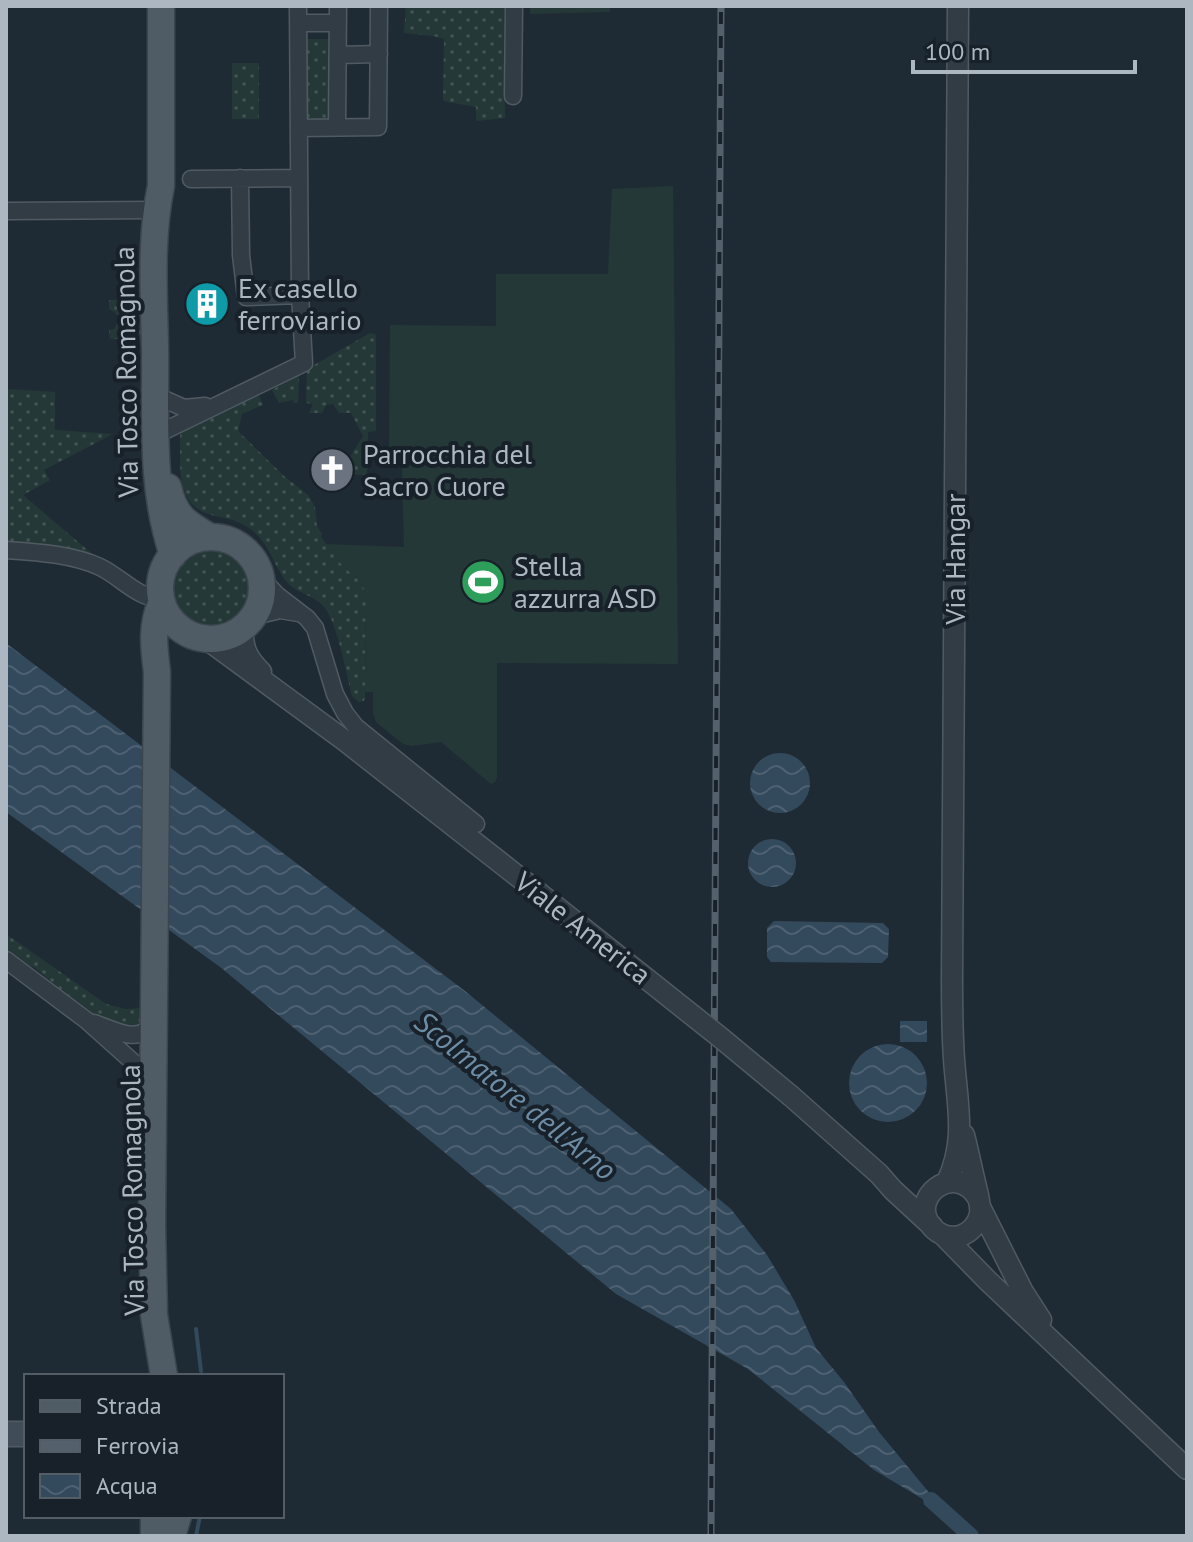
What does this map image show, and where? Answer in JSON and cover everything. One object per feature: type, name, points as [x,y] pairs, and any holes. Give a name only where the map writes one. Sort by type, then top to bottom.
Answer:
[{"type":"main road","name":"Via Tosco Romagnola","points":[[161,6],[159,198],[154,270],[157,483],[173,555]]},
{"type":"main road","name":"Via Tosco Romagnola","points":[[159,198],[166,210],[167,479],[172,503],[181,518],[210,537]]},
{"type":"main road","points":[[159,659],[180,642],[221,637],[249,622],[262,596],[261,578],[243,549],[228,540],[210,537],[192,541],[173,555],[163,575],[161,602],[164,612],[190,635],[201,638]]},
{"type":"main road","name":"Via Tosco Romagnola","points":[[161,602],[154,623],[159,659],[152,1224],[155,1320],[164,1374]]},
{"type":"main road","name":"Via Tosco Romagnola","points":[[154,1012],[162,1026],[165,1330],[172,1360],[180,1374]]},
{"type":"main road","points":[[154,1374],[155,1320]]},
{"type":"street","points":[[299,128],[378,127],[379,6]]},
{"type":"street","points":[[513,96],[514,6]]},
{"type":"street","name":"Via Hangar","points":[[940,1186],[958,1152],[952,988],[958,6]]},
{"type":"street","points":[[166,430],[304,363],[300,295],[298,15],[338,14],[337,127]]},
{"type":"street","points":[[338,55],[379,54]]},
{"type":"street","points":[[240,178],[241,255],[246,297],[300,295]]},
{"type":"street","points":[[191,179],[299,178]]},
{"type":"street","points":[[6,211],[159,198]]},
{"type":"street","points":[[166,400],[188,408],[219,403]]},
{"type":"street","points":[[6,550],[91,563],[144,596],[161,602]]},
{"type":"street","points":[[261,578],[315,628],[333,689],[351,722],[476,824]]},
{"type":"street","points":[[280,692],[248,658],[243,645],[249,622],[280,610],[303,615]]},
{"type":"street","points":[[201,638],[280,692]]},
{"type":"street","name":"Viale America","points":[[280,692],[525,882],[791,1096],[879,1174],[1187,1469]]},
{"type":"street","points":[[6,960],[86,1020],[152,1079]]},
{"type":"street","points":[[86,1020],[134,1036],[145,1033],[154,1012]]},
{"type":"street","name":"Via Hangar","points":[[958,1111],[979,1203]]},
{"type":"street","name":"Viale America","points":[[879,1174],[906,1187],[963,1183],[972,1189],[1023,1292],[1056,1344]]},
{"type":"street","points":[[940,1186],[928,1198],[926,1209],[928,1221],[937,1231],[956,1236],[969,1231],[978,1221],[979,1203]]},
{"type":"green space","points":[[406,6],[504,6],[505,118],[476,121],[476,107],[443,101],[444,39],[404,33]]},
{"type":"green space","points":[[530,6],[610,6],[610,12],[530,14]]},
{"type":"green space","points":[[304,39],[333,39],[333,122],[304,123]]},
{"type":"green space","points":[[232,63],[259,63],[259,119],[232,119]]},
{"type":"green space","points":[[673,186],[678,664],[497,663],[497,777],[491,784],[441,742],[412,746],[403,744],[376,722],[373,692],[365,692],[366,596],[362,583],[342,565],[326,544],[404,547],[402,465],[389,465],[390,325],[496,326],[496,274],[608,274],[612,189]]},
{"type":"green space","points":[[142,294],[142,316],[118,316],[109,309],[109,300],[131,300]]},
{"type":"green space","points":[[142,322],[142,342],[110,339],[109,330],[118,323]]},
{"type":"green space","points":[[370,333],[376,337],[376,431],[368,432],[367,475],[342,474],[344,457],[350,457],[363,436],[351,413],[339,413],[333,404],[326,405],[322,413],[309,413],[313,404],[306,403],[307,369]]},
{"type":"green space","points":[[299,374],[298,403],[293,400],[279,403],[272,390]]},
{"type":"green space","points":[[6,389],[55,392],[55,430],[113,434],[44,470],[50,480],[23,495],[98,559],[6,543]]},
{"type":"green space","points":[[258,393],[263,405],[242,414],[239,432],[308,495],[315,507],[321,537],[342,565],[362,583],[366,596],[364,701],[359,702],[352,696],[337,637],[325,608],[285,580],[253,531],[238,522],[199,510],[184,490],[180,431]]},
{"type":"green space","points":[[211,548],[227,551],[240,560],[249,573],[252,589],[249,605],[240,618],[227,627],[211,630],[195,627],[182,618],[173,605],[170,589],[173,573],[182,560],[195,551]]},
{"type":"green space","points":[[6,934],[106,1004],[125,1009],[144,1008],[141,1024],[128,1027],[114,1024],[84,1008],[34,967],[25,965],[6,951]]},
{"type":"water","points":[[6,643],[465,991],[731,1209],[767,1255],[794,1300],[816,1348],[879,1432],[946,1513],[874,1470],[748,1369],[616,1294],[220,967],[6,812]]},
{"type":"water","points":[[780,753],[802,761],[810,783],[802,805],[780,813],[758,805],[750,783],[758,761]]},
{"type":"water","points":[[772,839],[789,846],[796,863],[789,880],[772,887],[755,880],[748,863],[755,846]]},
{"type":"water","points":[[774,921],[883,923],[889,929],[888,957],[882,963],[771,962],[767,957],[767,928]]},
{"type":"water","points":[[900,1021],[927,1021],[927,1042],[900,1042]]},
{"type":"water","points":[[888,1044],[903,1047],[916,1055],[924,1068],[927,1083],[924,1098],[916,1111],[903,1119],[888,1122],[873,1119],[860,1111],[852,1098],[849,1083],[852,1068],[860,1055],[873,1047]]},
{"type":"waterway","points":[[196,1329],[201,1371]]},
{"type":"waterway","name":"Scolmatore dell'Arno","points":[[931,1500],[971,1536]]},
{"type":"waterway","points":[[196,1536],[200,1518]]},
{"type":"railway","points":[[711,1536],[721,6]]},
{"type":"place","name":"Ex casello ferroviario","points":[[207,304]]},
{"type":"place","name":"Parrocchia del Sacro Cuore","points":[[332,470]]},
{"type":"place","name":"Stella azzurra ASD","points":[[483,582]]}]
